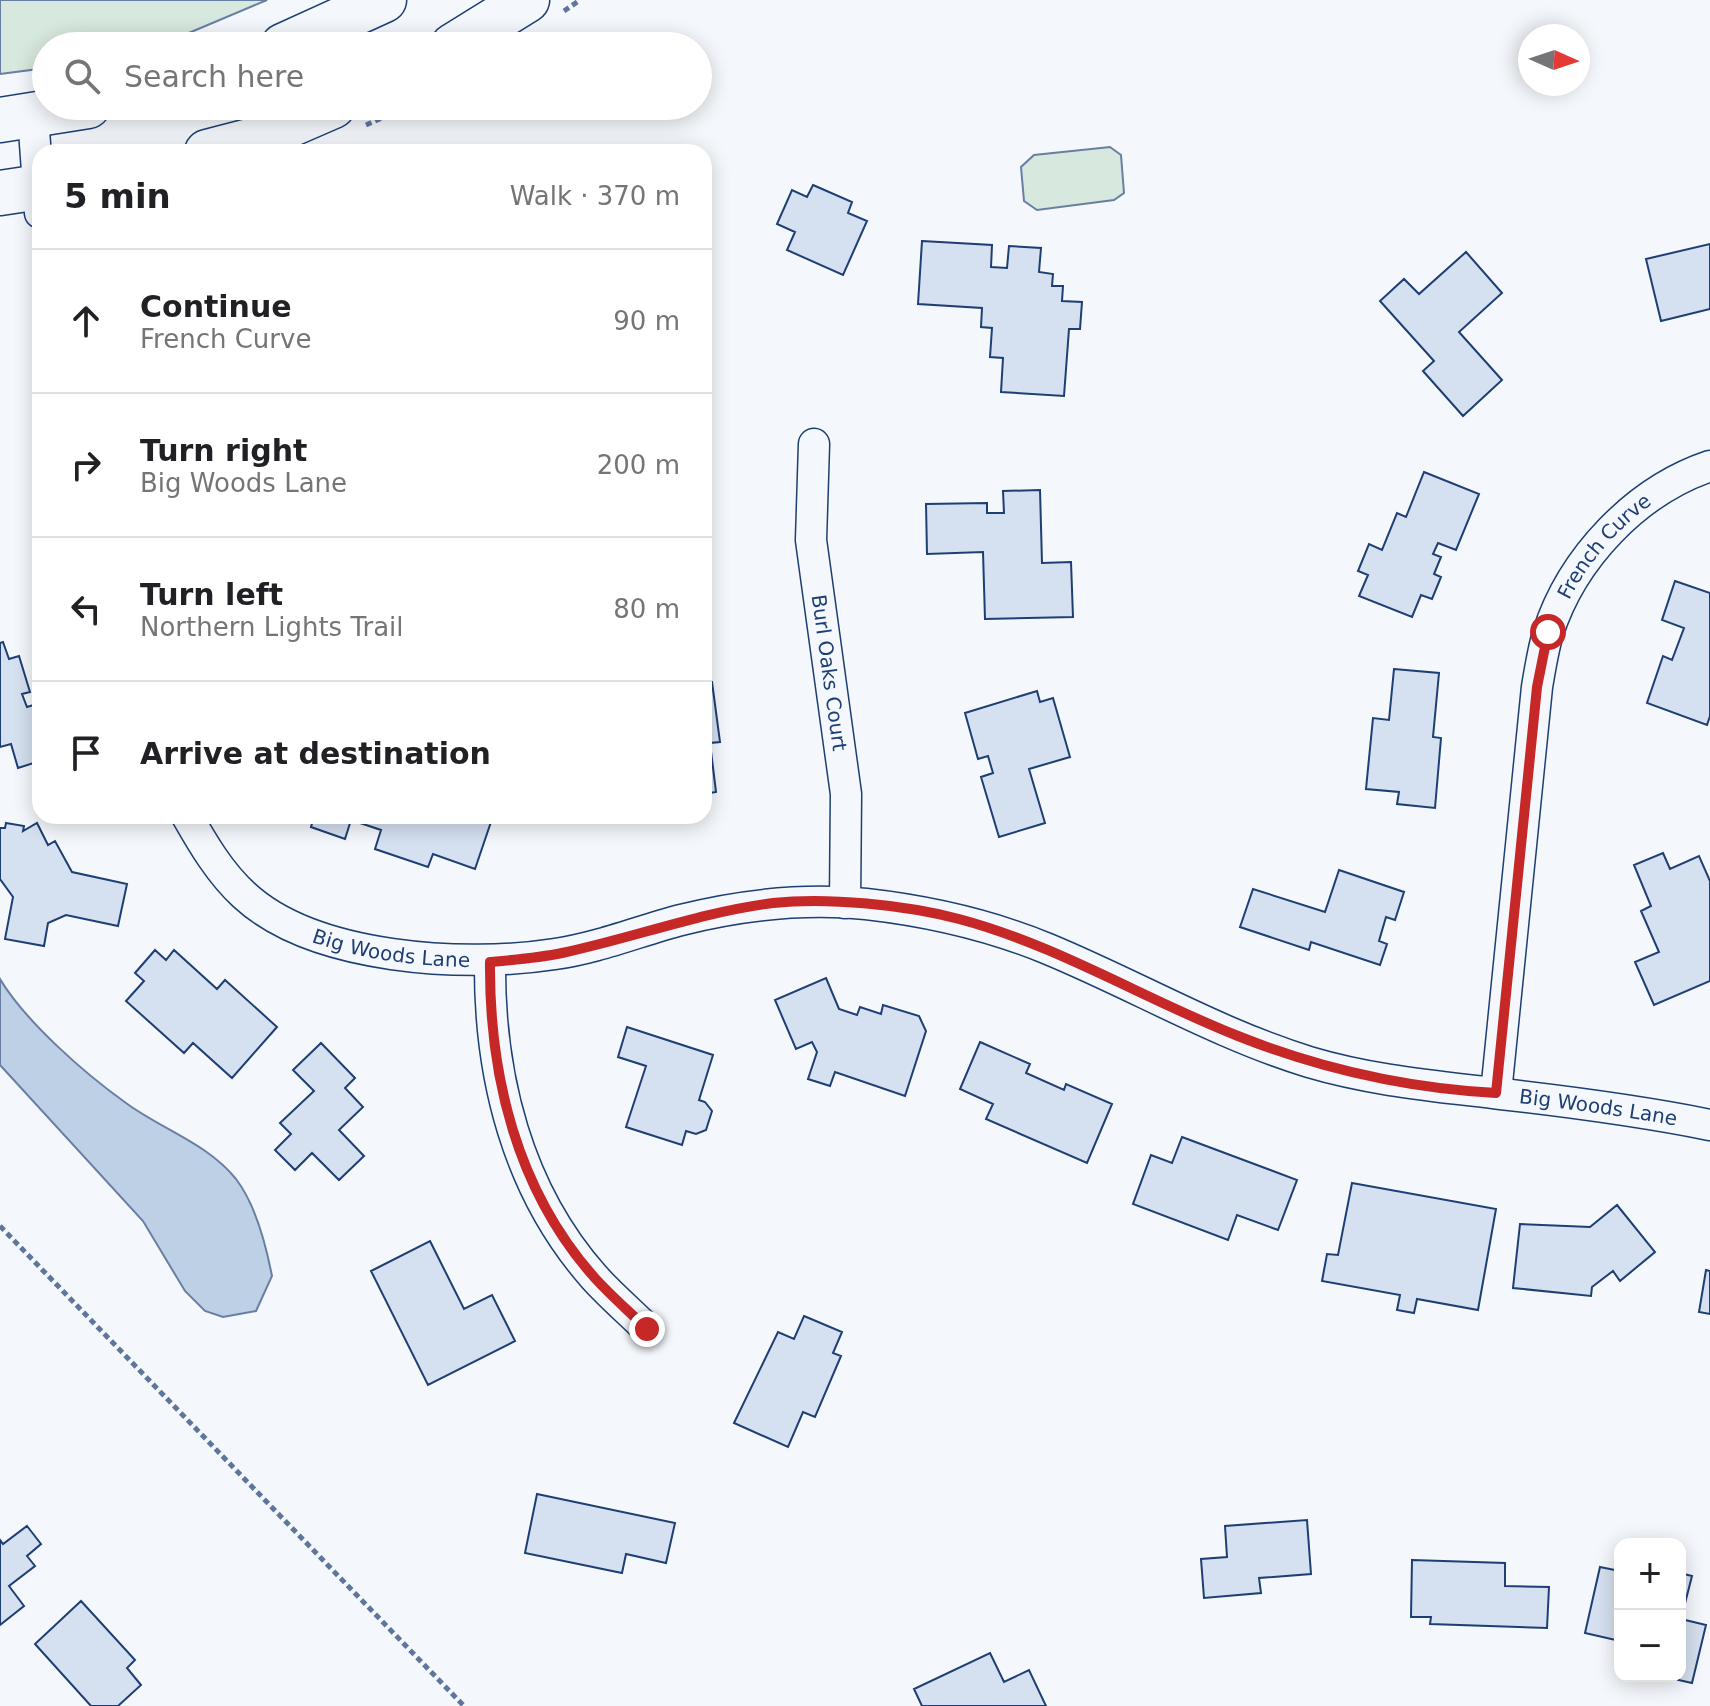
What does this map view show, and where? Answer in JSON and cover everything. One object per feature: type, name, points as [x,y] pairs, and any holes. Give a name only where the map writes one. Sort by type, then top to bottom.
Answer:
[{"type":"main road","points":[[314,32],[384,0]]},
{"type":"main road","points":[[476,32],[527,0]]},
{"type":"main road","points":[[238,144],[301,120]]},
{"type":"street","points":[[16,118],[30,195]]},
{"type":"street","name":"Burl Oaks Court","points":[[814,444],[811,540],[846,794],[845,903]]},
{"type":"street","name":"French Curve","points":[[1496,1093],[1537,687],[1548,632],[1573,580],[1606,532],[1649,497],[1710,466]]},
{"type":"street","name":"Big Woods Lane","points":[[191,824],[206,851],[245,897],[296,927],[354,946],[426,959],[490,962],[560,954],[684,920],[775,903],[845,903],[958,918],[1046,948],[1236,1036],[1307,1061],[1381,1081],[1496,1093],[1710,1125]]},
{"type":"street","points":[[490,962],[496,1075],[517,1148],[550,1215],[593,1276],[647,1329]]},
{"type":"path","points":[[0,1226],[464,1706]]},
{"type":"shaded area","points":[[0,0],[267,0],[191,32],[32,32],[32,70],[0,74]]},
{"type":"shaded area","points":[[1110,147],[1121,155],[1124,193],[1114,200],[1037,210],[1024,201],[1021,167],[1034,155]]},
{"type":"water","points":[[0,979],[40,1029],[92,1077],[140,1112],[212,1156],[236,1179],[255,1213],[272,1276],[256,1311],[223,1317],[205,1311],[185,1291],[143,1221],[0,1065]]},
{"type":"building","points":[[813,185],[852,202],[848,213],[867,221],[843,275],[787,250],[795,232],[777,224],[792,190],[807,197]]},
{"type":"building","points":[[922,241],[992,245],[991,267],[1007,268],[1009,246],[1041,248],[1039,272],[1053,274],[1052,286],[1063,286],[1062,301],[1082,302],[1080,329],[1069,329],[1064,396],[1001,392],[1003,358],[990,357],[992,328],[981,327],[982,308],[918,304]]},
{"type":"building","points":[[1710,244],[1710,309],[1661,321],[1646,259]]},
{"type":"building","points":[[1466,252],[1502,293],[1459,332],[1502,380],[1463,416],[1423,371],[1434,361],[1380,301],[1404,279],[1419,294]]},
{"type":"building","points":[[1424,472],[1479,494],[1456,550],[1438,543],[1433,554],[1441,557],[1434,574],[1441,577],[1432,599],[1421,595],[1412,617],[1359,596],[1368,575],[1358,571],[1369,544],[1382,550],[1397,513],[1406,517]]},
{"type":"building","points":[[1040,490],[1042,563],[1071,562],[1073,617],[985,619],[983,552],[927,554],[926,504],[987,503],[987,513],[1004,513],[1003,491]]},
{"type":"building","points":[[1675,581],[1710,593],[1710,716],[1707,725],[1647,703],[1663,656],[1672,660],[1684,628],[1662,620]]},
{"type":"building","points":[[3,642],[9,659],[19,656],[30,692],[22,694],[27,707],[32,705],[32,764],[18,768],[11,744],[0,747],[0,643]]},
{"type":"building","points":[[1394,669],[1439,673],[1433,737],[1441,738],[1435,808],[1397,804],[1399,792],[1366,789],[1373,718],[1389,720]]},
{"type":"building","points":[[712,682],[720,742],[712,743]]},
{"type":"building","points":[[1037,691],[1040,702],[1053,698],[1070,757],[1029,769],[1045,823],[999,837],[981,777],[993,773],[988,756],[978,759],[965,713]]},
{"type":"building","points":[[712,759],[716,792],[712,793]]},
{"type":"building","points":[[6,823],[24,826],[23,831],[38,824],[48,845],[55,841],[72,872],[127,884],[118,926],[66,915],[48,923],[44,946],[5,939],[13,897],[0,879],[0,828],[5,828]]},
{"type":"building","points":[[312,824],[350,824],[345,839],[311,827]]},
{"type":"building","points":[[363,824],[490,824],[475,869],[433,854],[428,867],[375,849],[381,830]]},
{"type":"building","points":[[1663,853],[1670,869],[1699,856],[1710,881],[1710,981],[1654,1005],[1635,962],[1659,952],[1641,911],[1651,906],[1634,865]]},
{"type":"building","points":[[1339,870],[1404,892],[1395,920],[1386,917],[1379,941],[1387,944],[1380,965],[1311,942],[1309,950],[1240,927],[1253,889],[1325,912]]},
{"type":"building","points":[[155,950],[166,960],[174,950],[217,989],[225,980],[277,1027],[232,1078],[193,1043],[184,1053],[126,1001],[144,981],[135,973]]},
{"type":"building","points":[[826,978],[839,1009],[857,1015],[860,1007],[881,1014],[883,1005],[919,1016],[926,1031],[905,1096],[835,1072],[830,1086],[808,1079],[817,1052],[812,1042],[796,1049],[775,1000]]},
{"type":"building","points":[[627,1027],[713,1055],[699,1100],[712,1111],[706,1130],[696,1134],[686,1131],[682,1145],[626,1127],[646,1066],[618,1057]]},
{"type":"building","points":[[980,1042],[1030,1064],[1026,1073],[1064,1090],[1066,1084],[1112,1104],[1087,1163],[986,1119],[993,1104],[960,1089]]},
{"type":"building","points":[[321,1043],[355,1078],[345,1088],[363,1107],[339,1130],[364,1156],[339,1180],[312,1153],[295,1170],[275,1150],[291,1134],[280,1123],[314,1091],[293,1070]]},
{"type":"building","points":[[1182,1137],[1297,1180],[1278,1230],[1237,1215],[1228,1240],[1133,1204],[1151,1155],[1172,1163]]},
{"type":"building","points":[[1352,1183],[1496,1209],[1478,1310],[1417,1299],[1414,1313],[1397,1310],[1400,1295],[1322,1281],[1327,1254],[1338,1255]]},
{"type":"building","points":[[1617,1205],[1655,1252],[1620,1281],[1613,1271],[1592,1287],[1591,1296],[1513,1288],[1520,1224],[1590,1227]]},
{"type":"building","points":[[430,1241],[464,1309],[492,1295],[515,1341],[428,1385],[371,1271]]},
{"type":"building","points":[[1706,1270],[1710,1271],[1710,1314],[1699,1312]]},
{"type":"building","points":[[804,1316],[842,1332],[833,1353],[841,1356],[815,1417],[803,1412],[788,1447],[734,1423],[778,1332],[794,1339]]},
{"type":"building","points":[[537,1494],[675,1523],[666,1563],[626,1554],[622,1573],[525,1553]]},
{"type":"building","points":[[1307,1520],[1311,1574],[1259,1578],[1261,1593],[1204,1598],[1201,1559],[1227,1557],[1225,1526]]},
{"type":"building","points":[[27,1526],[41,1544],[27,1556],[35,1566],[9,1586],[24,1606],[0,1625],[0,1540],[3,1544]]},
{"type":"building","points":[[1412,1560],[1505,1563],[1505,1586],[1549,1587],[1547,1628],[1430,1624],[1431,1617],[1411,1617]]},
{"type":"building","points":[[1600,1567],[1614,1570],[1614,1640],[1585,1633]]},
{"type":"building","points":[[1686,1574],[1692,1576],[1686,1599]]},
{"type":"building","points":[[81,1601],[135,1660],[127,1668],[141,1685],[118,1706],[91,1706],[35,1644]]},
{"type":"building","points":[[1686,1620],[1706,1625],[1692,1683],[1686,1682]]},
{"type":"building","points":[[990,1653],[1004,1682],[1029,1670],[1046,1706],[922,1706],[914,1689]]},
{"type":"route","points":[[647,1329],[593,1276],[550,1215],[517,1148],[496,1075],[489,1000],[490,962],[560,954],[684,920],[775,903],[867,904],[958,918],[1046,948],[1236,1036],[1307,1061],[1381,1081],[1496,1093],[1537,687],[1548,632]]}]
